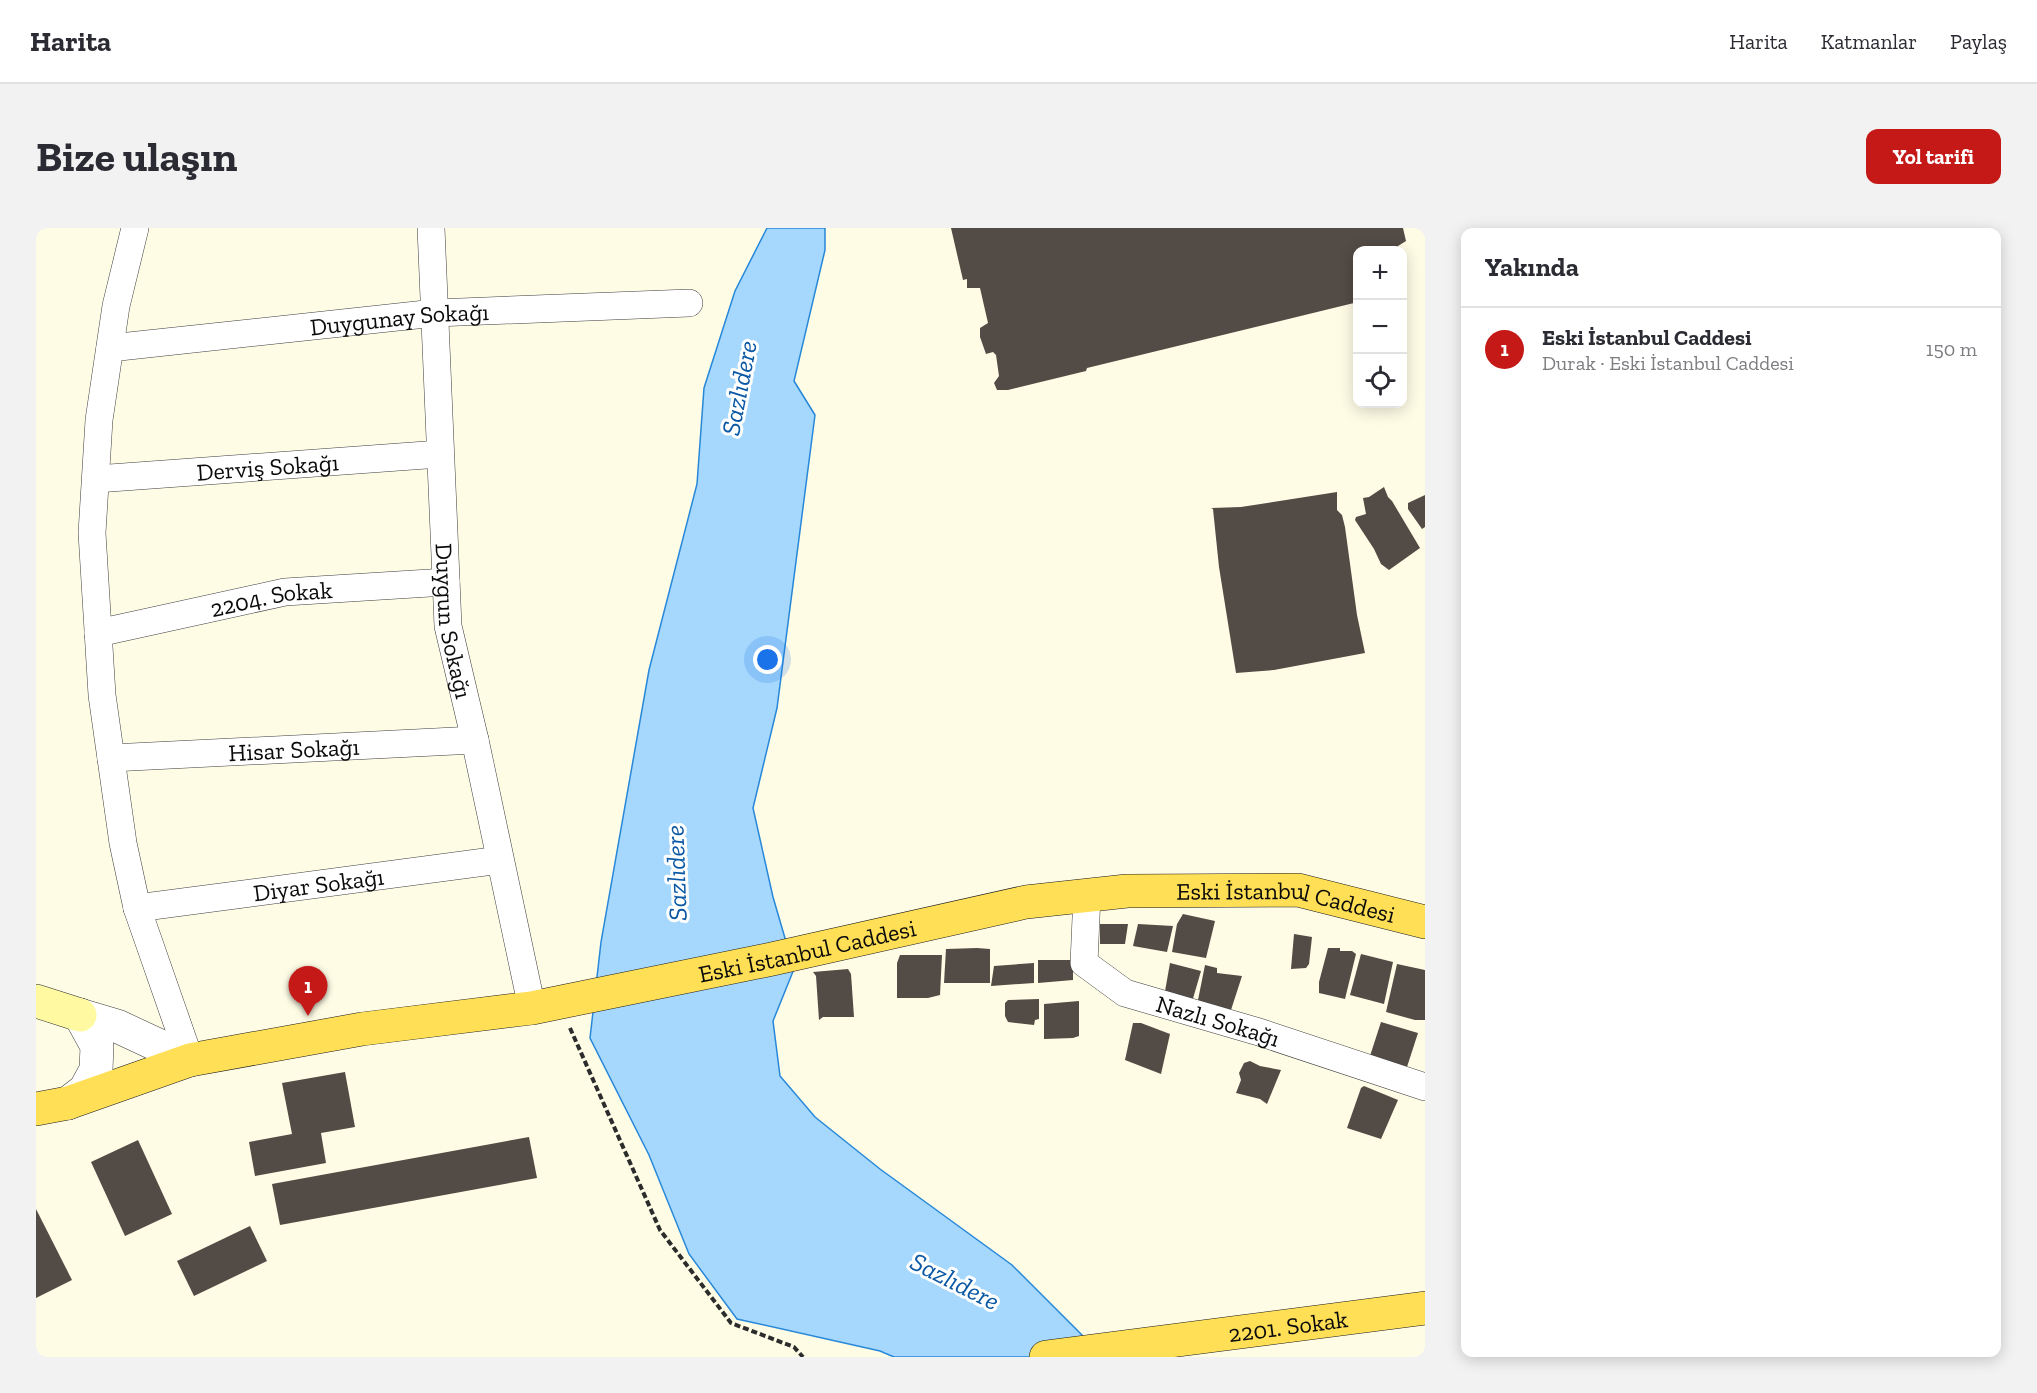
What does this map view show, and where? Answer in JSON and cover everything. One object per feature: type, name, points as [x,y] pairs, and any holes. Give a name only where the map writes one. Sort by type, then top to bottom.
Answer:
[{"type":"main road","name":"Eski İstanbul Caddesi","points":[[52,1106],[190,1060],[362,1029],[554,1004],[772,959],[1026,902],[1127,891],[1298,890],[1425,922]]},
{"type":"main road","points":[[36,1001],[80,1015]]},
{"type":"main road","points":[[36,1131],[52,1106]]},
{"type":"main road","name":"2201. Sokak","points":[[1046,1357],[1425,1308]]},
{"type":"street","points":[[135,228],[116,306],[99,420],[92,533],[102,695],[123,843],[137,908],[190,1060]]},
{"type":"street","name":"Duygun Sokağı","points":[[431,228],[448,626],[501,860],[554,1004]]},
{"type":"street","name":"Duygunay Sokağı","points":[[110,348],[435,313],[689,303]]},
{"type":"street","name":"Derviş Sokağı","points":[[96,479],[440,454]]},
{"type":"street","name":"2204. Sokak","points":[[98,633],[285,592],[446,582]]},
{"type":"street","name":"Hisar Sokağı","points":[[111,758],[475,740]]},
{"type":"street","name":"Diyar Sokağı","points":[[137,908],[501,860]]},
{"type":"street","name":"Nazlı Sokağı","points":[[1087,895],[1084,963],[1125,993],[1258,1032],[1425,1087]]},
{"type":"street","points":[[80,1015],[117,1026],[190,1060]]},
{"type":"street","points":[[52,1106],[85,1090],[96,1070],[97,1046],[80,1015]]},
{"type":"path","points":[[554,1004],[660,1230],[731,1323],[794,1347],[803,1357]]},
{"type":"water","name":"Sazlıdere","points":[[767,228],[825,228],[825,250],[794,381],[815,415],[777,708],[753,808],[773,897],[794,969],[773,1021],[780,1076],[815,1117],[880,1169],[1012,1265],[1104,1357],[894,1357],[880,1351],[737,1319],[689,1254],[649,1155],[590,1038],[601,942],[649,670],[697,484],[704,388],[735,291]]},
{"type":"building","points":[[951,228],[1403,228],[1406,241],[1398,246],[1353,246],[1353,303],[1087,368],[1086,371],[1008,390],[997,390],[994,383],[999,376],[996,355],[993,352],[986,354],[980,337],[980,328],[988,323],[980,288],[967,288],[967,279],[963,280]]},
{"type":"building","points":[[1384,487],[1420,548],[1389,570],[1381,564],[1355,520],[1356,517],[1366,514],[1363,498],[1369,497]]},
{"type":"building","points":[[1337,492],[1337,510],[1342,515],[1345,527],[1357,615],[1365,653],[1274,670],[1236,673],[1219,567],[1213,509],[1211,508],[1241,507]]},
{"type":"building","points":[[1425,495],[1425,527],[1422,529],[1408,509],[1408,503]]},
{"type":"building","points":[[1183,914],[1215,921],[1206,958],[1172,952],[1177,924]]},
{"type":"building","points":[[1100,924],[1128,924],[1125,944],[1100,944]]},
{"type":"building","points":[[1138,924],[1173,926],[1167,952],[1133,946]]},
{"type":"building","points":[[1294,934],[1312,937],[1309,964],[1306,968],[1291,969]]},
{"type":"building","points":[[1328,948],[1340,948],[1340,951],[1352,951],[1356,954],[1345,999],[1319,993],[1319,982]]},
{"type":"building","points":[[946,949],[990,949],[990,983],[944,983]]},
{"type":"building","points":[[1361,954],[1393,962],[1384,1004],[1350,995]]},
{"type":"building","points":[[900,955],[942,955],[940,995],[928,998],[897,998],[897,963]]},
{"type":"building","points":[[1038,960],[1073,960],[1073,980],[1038,983]]},
{"type":"building","points":[[1034,963],[1034,983],[991,986],[994,966]]},
{"type":"building","points":[[1170,963],[1201,971],[1192,1002],[1164,997]]},
{"type":"building","points":[[1397,964],[1425,970],[1425,1020],[1415,1020],[1386,1012]]},
{"type":"building","points":[[1205,965],[1217,968],[1217,973],[1242,976],[1231,1010],[1197,1005]]},
{"type":"building","points":[[848,969],[851,974],[854,1017],[823,1017],[819,1020],[816,976],[813,972]]},
{"type":"building","points":[[1039,999],[1039,1019],[1035,1020],[1034,1025],[1008,1022],[1005,1016],[1005,1003],[1008,1000]]},
{"type":"building","points":[[1079,1001],[1079,1036],[1044,1039],[1044,1004]]},
{"type":"building","points":[[1381,1022],[1418,1033],[1406,1070],[1369,1059]]},
{"type":"building","points":[[1133,1023],[1141,1023],[1170,1034],[1161,1074],[1125,1060]]},
{"type":"building","points":[[1250,1061],[1260,1066],[1281,1070],[1267,1104],[1260,1099],[1236,1093],[1241,1080],[1239,1073],[1244,1063]]},
{"type":"building","points":[[345,1072],[355,1127],[321,1133],[326,1163],[255,1176],[249,1142],[292,1134],[282,1083]]},
{"type":"building","points":[[1364,1086],[1398,1100],[1381,1139],[1347,1128],[1361,1088]]},
{"type":"building","points":[[529,1137],[537,1178],[280,1225],[272,1184]]},
{"type":"building","points":[[138,1140],[172,1214],[125,1236],[91,1162]]},
{"type":"building","points":[[36,1209],[72,1280],[36,1298]]},
{"type":"building","points":[[250,1226],[267,1261],[194,1296],[177,1261]]},
{"type":"place","name":"Eski İstanbul Caddesi","points":[[308,1016]]}]
